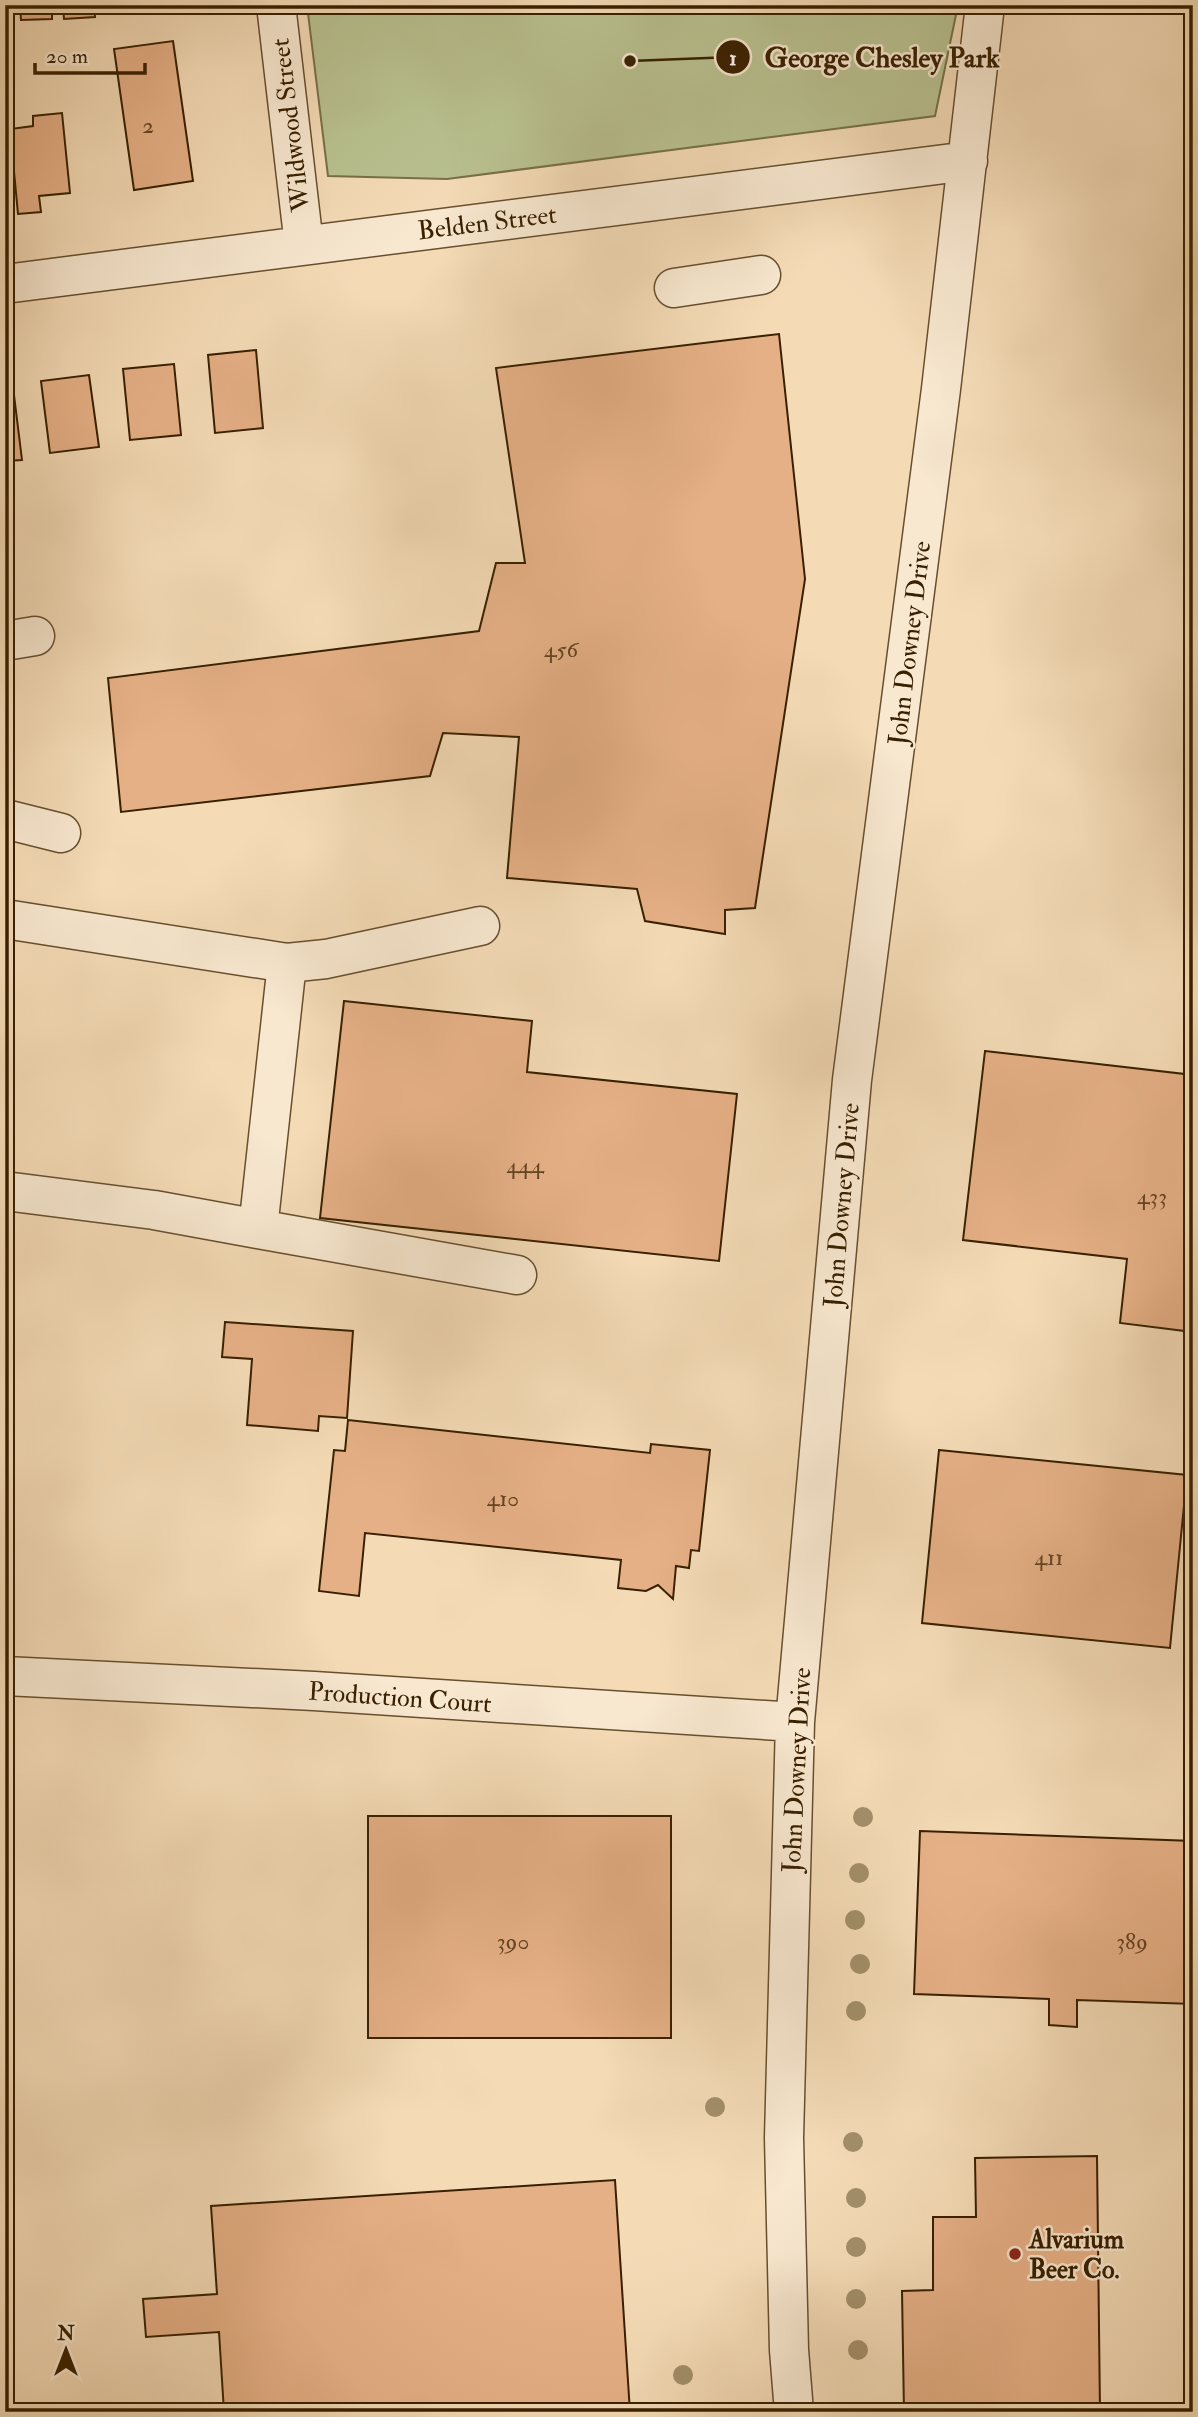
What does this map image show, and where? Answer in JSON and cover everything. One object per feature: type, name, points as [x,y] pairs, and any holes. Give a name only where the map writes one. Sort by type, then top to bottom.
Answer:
[{"type":"street","name":"Wildwood Street","points":[[276,5],[304,245]]},
{"type":"street","name":"John Downey Drive","points":[[794,2412],[789,2350],[785,2138],[795,1722],[852,1080],[968,160],[985,5]]},
{"type":"street","name":"Belden Street","points":[[5,284],[968,160]]},
{"type":"street","points":[[674,288],[761,275]]},
{"type":"street","points":[[5,818],[61,833]]},
{"type":"street","points":[[5,919],[287,963],[326,959],[481,926]]},
{"type":"street","points":[[258,1229],[287,963]]},
{"type":"street","points":[[5,1191],[154,1210],[517,1275]]},
{"type":"street","name":"Production Court","points":[[5,1676],[314,1691],[795,1722]]},
{"type":"green space","points":[[307,5],[958,5],[935,116],[447,179],[328,176]]},
{"type":"building","points":[[20,5],[52,5],[52,19],[21,20]]},
{"type":"building","points":[[63,5],[94,5],[95,17],[64,19]]},
{"type":"building","points":[[173,41],[193,181],[134,190],[114,49]]},
{"type":"building","points":[[62,113],[70,193],[39,196],[41,212],[18,214],[10,129],[33,126],[33,116]]},
{"type":"building","points":[[779,334],[805,579],[755,908],[725,910],[725,934],[645,921],[637,889],[507,878],[519,737],[443,733],[430,776],[121,812],[108,678],[479,631],[496,563],[525,563],[496,368]]},
{"type":"building","points":[[256,350],[263,428],[215,433],[208,355]]},
{"type":"building","points":[[174,364],[181,435],[130,440],[123,369]]},
{"type":"building","points":[[89,375],[99,447],[50,453],[41,381]]},
{"type":"building","points":[[13,387],[22,460],[5,461],[5,388]]},
{"type":"building","points":[[344,1001],[532,1021],[527,1072],[737,1094],[719,1261],[320,1218]]},
{"type":"building","points":[[985,1051],[1193,1075],[1193,1332],[1120,1323],[1127,1259],[963,1240]]},
{"type":"building","points":[[225,1322],[353,1331],[347,1418],[319,1416],[318,1431],[247,1425],[252,1359],[222,1357]]},
{"type":"building","points":[[348,1420],[650,1453],[651,1444],[710,1450],[699,1551],[691,1550],[689,1568],[676,1566],[673,1599],[658,1585],[646,1591],[618,1588],[621,1560],[365,1533],[359,1596],[319,1591],[334,1450],[345,1451]]},
{"type":"building","points":[[939,1450],[1187,1475],[1170,1648],[922,1623]]},
{"type":"building","points":[[368,1816],[671,1816],[671,2038],[368,2038]]},
{"type":"building","points":[[920,1831],[1193,1841],[1193,2004],[1077,2000],[1077,2027],[1049,2025],[1049,1999],[914,1994]]},
{"type":"building","name":"Alvarium Beer Co.","points":[[1097,2156],[1100,2412],[904,2412],[902,2291],[933,2290],[933,2217],[976,2217],[975,2158]]},
{"type":"building","points":[[615,2180],[630,2412],[224,2412],[219,2332],[146,2337],[143,2299],[217,2294],[211,2206]]},
{"type":"place","name":"George Chesley Park","points":[[630,61]]},
{"type":"place","name":"Alvarium Beer Co.","points":[[1015,2254]]}]
